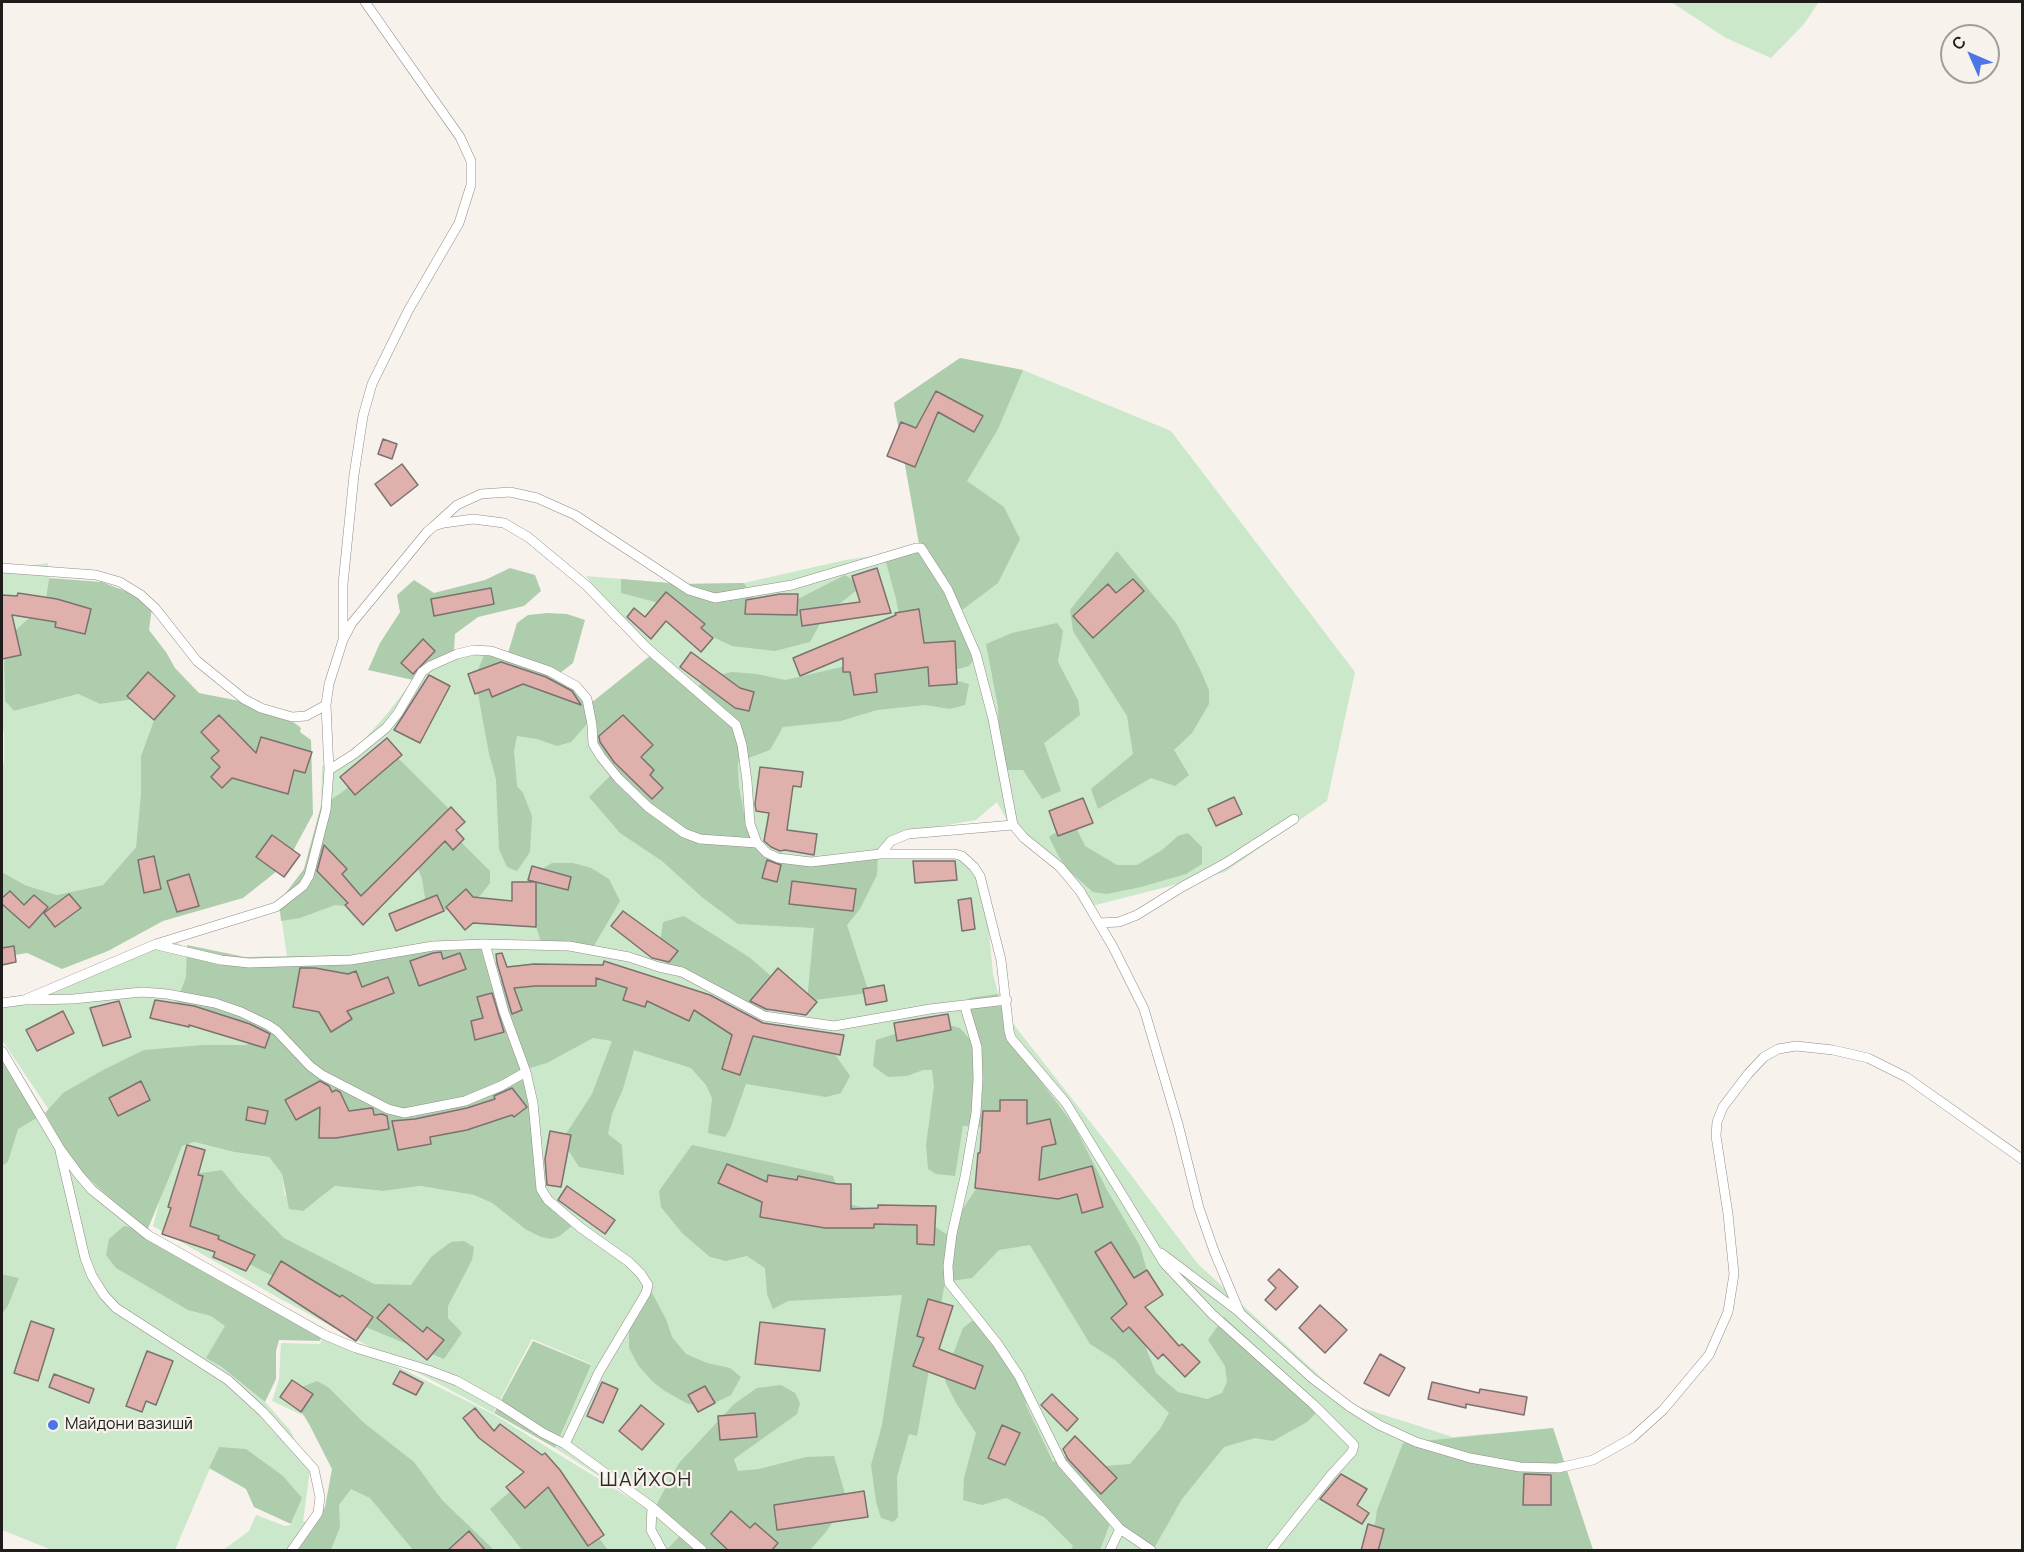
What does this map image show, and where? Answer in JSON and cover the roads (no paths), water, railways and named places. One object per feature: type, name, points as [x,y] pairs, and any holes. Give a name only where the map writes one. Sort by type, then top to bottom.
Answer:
[{"type":"lane","points":[[343,640],[343,584],[354,475],[363,416],[372,384],[408,311],[459,223],[471,185],[471,161],[460,137],[365,2]]},
{"type":"lane","points":[[24,1000],[156,945],[276,907],[303,886],[309,876],[326,810],[329,770],[326,705],[329,684],[343,640],[363,607],[427,532],[457,505],[481,494],[510,492],[537,498],[575,515],[689,590],[715,598],[792,585],[920,547],[948,590],[976,654],[993,719],[1014,825],[1024,838],[1068,875],[1080,891],[1134,988],[1151,1029],[1199,1208],[1240,1313]]},
{"type":"lane","points":[[434,526],[454,520],[491,520],[504,523],[528,537],[587,586],[647,648],[733,722],[742,745],[750,824],[757,843],[773,857],[811,862],[880,854],[955,854],[970,861],[980,876],[1001,960],[1011,1038],[1066,1103],[1164,1263],[1212,1314],[1313,1404],[1354,1445],[1352,1452],[1331,1474],[1271,1551]]},
{"type":"lane","points":[[2,568],[96,575],[120,582],[141,594],[156,609],[197,661],[244,699],[261,708],[292,717],[306,716],[326,705]]},
{"type":"lane","points":[[329,770],[354,754],[386,728],[398,713],[422,672],[430,666],[456,654],[474,650],[492,651],[549,671],[576,686],[587,699],[593,744],[618,778],[648,807],[684,833],[700,839],[757,843]]},
{"type":"lane","points":[[1099,923],[1119,922],[1137,915],[1226,863],[1293,819]]},
{"type":"lane","points":[[880,854],[891,841],[908,834],[1014,825]]},
{"type":"lane","points":[[156,945],[221,960],[249,963],[351,960],[433,946],[485,944],[569,946],[629,957],[681,972],[759,1014],[834,1026],[930,1009],[965,1007],[1007,1000]]},
{"type":"lane","points":[[485,944],[504,1012],[526,1072],[533,1103],[541,1189],[548,1200],[581,1228],[629,1262],[648,1285],[646,1293],[598,1372],[565,1444]]},
{"type":"lane","points":[[2,1003],[142,992],[215,1003],[241,1012],[277,1031],[310,1066],[322,1075],[388,1109],[404,1113],[465,1101],[501,1086],[526,1072]]},
{"type":"lane","points":[[965,1007],[977,1047],[978,1079],[976,1113],[952,1234],[948,1266],[949,1283],[998,1343],[1020,1376],[1062,1463],[1120,1529],[1150,1551]]},
{"type":"lane","points":[[1155,1249],[1240,1313],[1312,1378],[1350,1407],[1379,1425],[1416,1442],[1470,1458],[1520,1467],[1558,1467],[1593,1460],[1632,1438],[1663,1410],[1709,1355],[1728,1312],[1734,1274],[1728,1214],[1716,1136],[1717,1122],[1723,1107],[1764,1057],[1778,1049],[1796,1046],[1833,1050],[1868,1058],[1906,1077],[2022,1159]]},
{"type":"lane","points":[[2,1051],[60,1149],[92,1190],[148,1235],[326,1335],[356,1348],[457,1381],[565,1444],[652,1507],[702,1551]]},
{"type":"lane","points":[[60,1149],[85,1258],[92,1276],[104,1295],[116,1308],[228,1380],[263,1412],[314,1469],[320,1497],[318,1513],[292,1551]]},
{"type":"lane","points":[[652,1507],[651,1530],[663,1551]]},
{"type":"lane","points":[[1110,1551],[1120,1529]]},
{"type":"place","name":"Майдони вазишӣ","points":[[53,1425]]},
{"type":"district","name":"ШАЙХОН","points":[[646,1480]]}]
